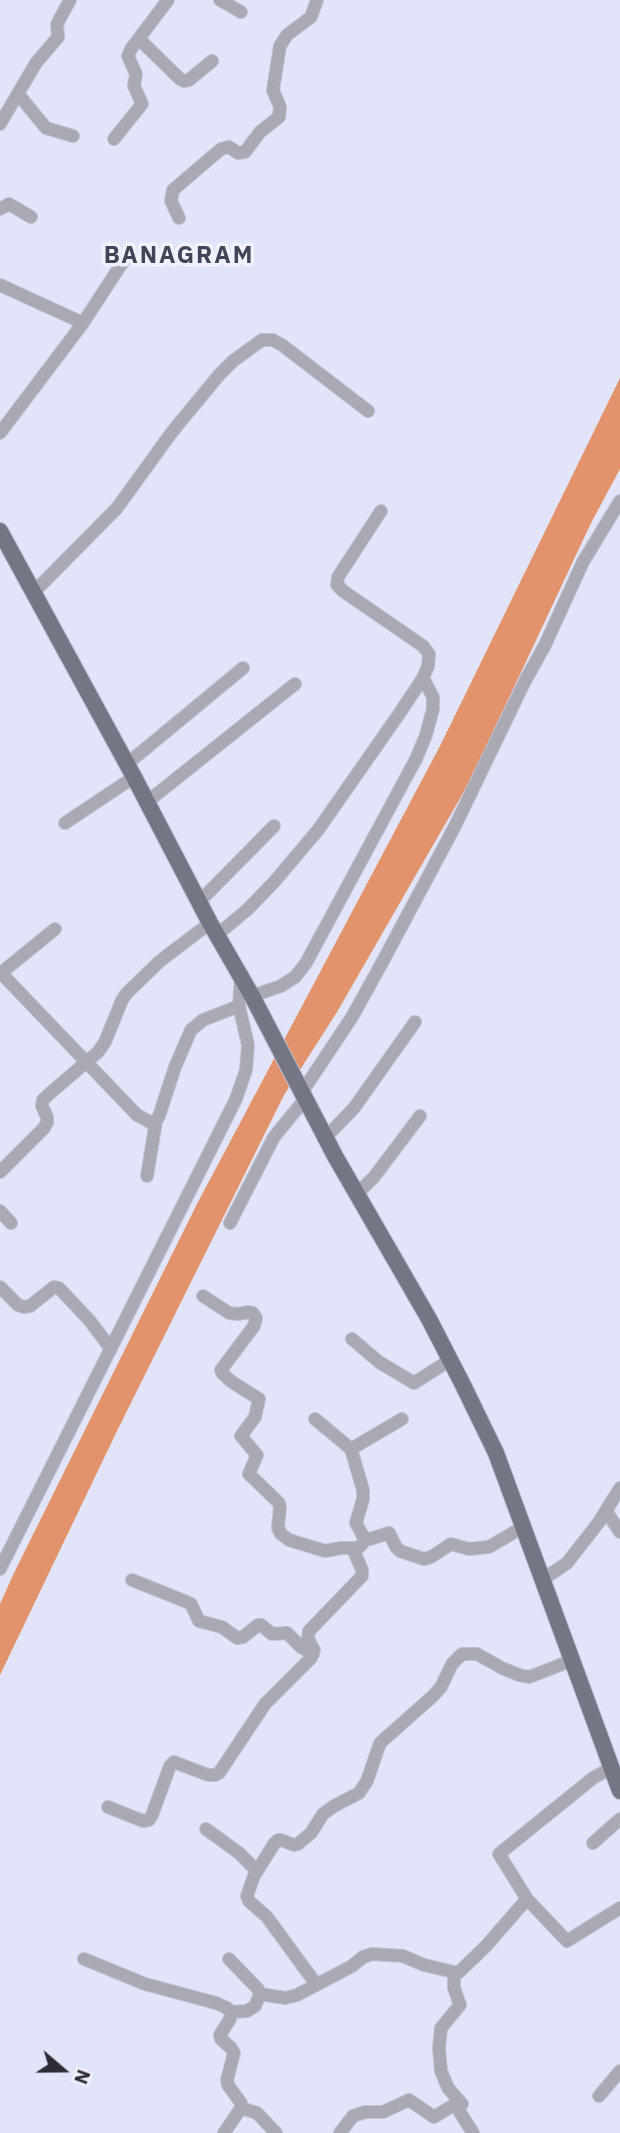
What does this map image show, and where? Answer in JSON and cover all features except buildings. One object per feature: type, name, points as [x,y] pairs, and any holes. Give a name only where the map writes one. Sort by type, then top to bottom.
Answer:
[{"type":"main road","points":[[0,531],[241,977],[245,1001],[273,1035],[357,1194],[429,1319],[496,1453],[620,1791]]},
{"type":"street","points":[[0,124],[36,63],[58,37],[57,24],[70,0]]},
{"type":"street","points":[[114,139],[142,104],[134,86],[136,74],[128,55],[168,0]]},
{"type":"street","points":[[220,0],[241,12]]},
{"type":"street","points":[[179,218],[171,201],[173,190],[221,149],[245,152],[260,132],[279,117],[280,107],[272,90],[280,46],[287,35],[311,17],[317,0]]},
{"type":"street","points":[[139,39],[184,81],[212,61]]},
{"type":"street","points":[[18,94],[46,128],[73,136]]},
{"type":"street","points":[[0,209],[9,204],[31,217]]},
{"type":"street","points":[[0,433],[83,323],[126,257]]},
{"type":"street","points":[[0,285],[83,323]]},
{"type":"street","points":[[34,592],[117,508],[172,432],[219,375],[262,340],[273,340],[282,345],[368,411]]},
{"type":"street","points":[[230,1223],[274,1137],[352,1017],[383,961],[455,826],[583,562],[620,501]]},
{"type":"street","points":[[2,1167],[44,1128],[47,1116],[43,1100],[88,1062],[105,1042],[127,993],[160,961],[247,909],[275,881],[318,830],[423,678],[429,654],[423,646],[337,585],[338,577],[381,511]]},
{"type":"street","points":[[65,823],[130,770],[243,668]]},
{"type":"street","points":[[147,1176],[156,1121],[191,1030],[204,1020],[281,986],[295,977],[306,963],[416,759],[426,735],[433,709],[433,697],[423,678]]},
{"type":"street","points":[[147,802],[295,684]]},
{"type":"street","points":[[199,902],[274,826]]},
{"type":"street","points":[[55,929],[1,972],[137,1115],[150,1122],[156,1121]]},
{"type":"street","points":[[0,1569],[242,1084],[248,1045],[245,1001]]},
{"type":"street","points":[[326,1137],[354,1108],[415,1022]]},
{"type":"street","points":[[357,1194],[374,1177],[420,1116]]},
{"type":"street","points":[[0,1211],[11,1223]]},
{"type":"street","points":[[0,1287],[18,1305],[24,1307],[30,1306],[54,1287],[59,1288],[90,1321],[111,1349]]},
{"type":"street","points":[[203,1296],[229,1313],[249,1312],[256,1318],[254,1326],[221,1370],[232,1382],[259,1399],[255,1417],[241,1436],[257,1455],[248,1474],[279,1503],[281,1534],[289,1540],[321,1550],[353,1549],[361,1546],[367,1539],[389,1533],[400,1551],[424,1559],[451,1544],[470,1549],[489,1547],[523,1527]]},
{"type":"street","points":[[352,1339],[379,1362],[414,1383],[450,1360]]},
{"type":"street","points":[[315,1419],[351,1449],[363,1490],[356,1523],[367,1539]]},
{"type":"street","points":[[351,1449],[402,1419]]},
{"type":"street","points":[[541,1580],[567,1563],[607,1511],[620,1488]]},
{"type":"street","points":[[607,1511],[620,1532]]},
{"type":"street","points":[[108,1808],[143,1821],[149,1820],[174,1762],[208,1775],[219,1773],[265,1704],[307,1664],[313,1654],[307,1635],[309,1631],[362,1576],[353,1549]]},
{"type":"street","points":[[132,1580],[191,1604],[199,1621],[222,1627],[237,1638],[261,1625],[272,1634],[287,1633],[313,1654]]},
{"type":"street","points":[[316,1984],[267,1917],[247,1896],[257,1871],[278,1840],[298,1844],[312,1833],[323,1814],[359,1793],[367,1781],[380,1743],[433,1696],[452,1664],[462,1654],[477,1654],[502,1668],[529,1677],[573,1660]]},
{"type":"street","points":[[611,1768],[593,1778],[499,1854],[527,1899],[567,1941],[620,1908]]},
{"type":"street","points":[[593,1843],[620,1819]]},
{"type":"street","points":[[206,1829],[239,1853],[257,1871]]},
{"type":"street","points":[[260,1994],[289,1998],[372,1954],[403,1956],[458,1973],[527,1899]]},
{"type":"street","points":[[84,1959],[145,1984],[222,2005],[231,2012],[247,2011],[255,2006],[260,1994],[229,1959]]},
{"type":"street","points":[[454,1973],[454,1988],[460,2005],[441,2028],[439,2048],[441,2071],[448,2088],[462,2104],[457,2108]]},
{"type":"street","points":[[224,2133],[241,2108],[241,2103],[227,2080],[234,2053],[220,2035],[230,2020],[231,2012]]},
{"type":"street","points":[[599,2096],[620,2071]]},
{"type":"street","points":[[340,2133],[353,2116],[365,2112],[383,2112],[406,2100],[434,2117],[452,2106],[457,2108],[473,2133]]},
{"type":"street","points":[[241,2108],[257,2113],[276,2133]]},
{"type":"shaded area","points":[[620,378],[620,469],[591,523],[470,781],[337,1012],[284,1095],[117,1431],[0,1675],[0,1604],[13,1575],[197,1204],[440,746]]},
{"type":"district","name":"BANAGRAM","points":[[179,256]]}]
